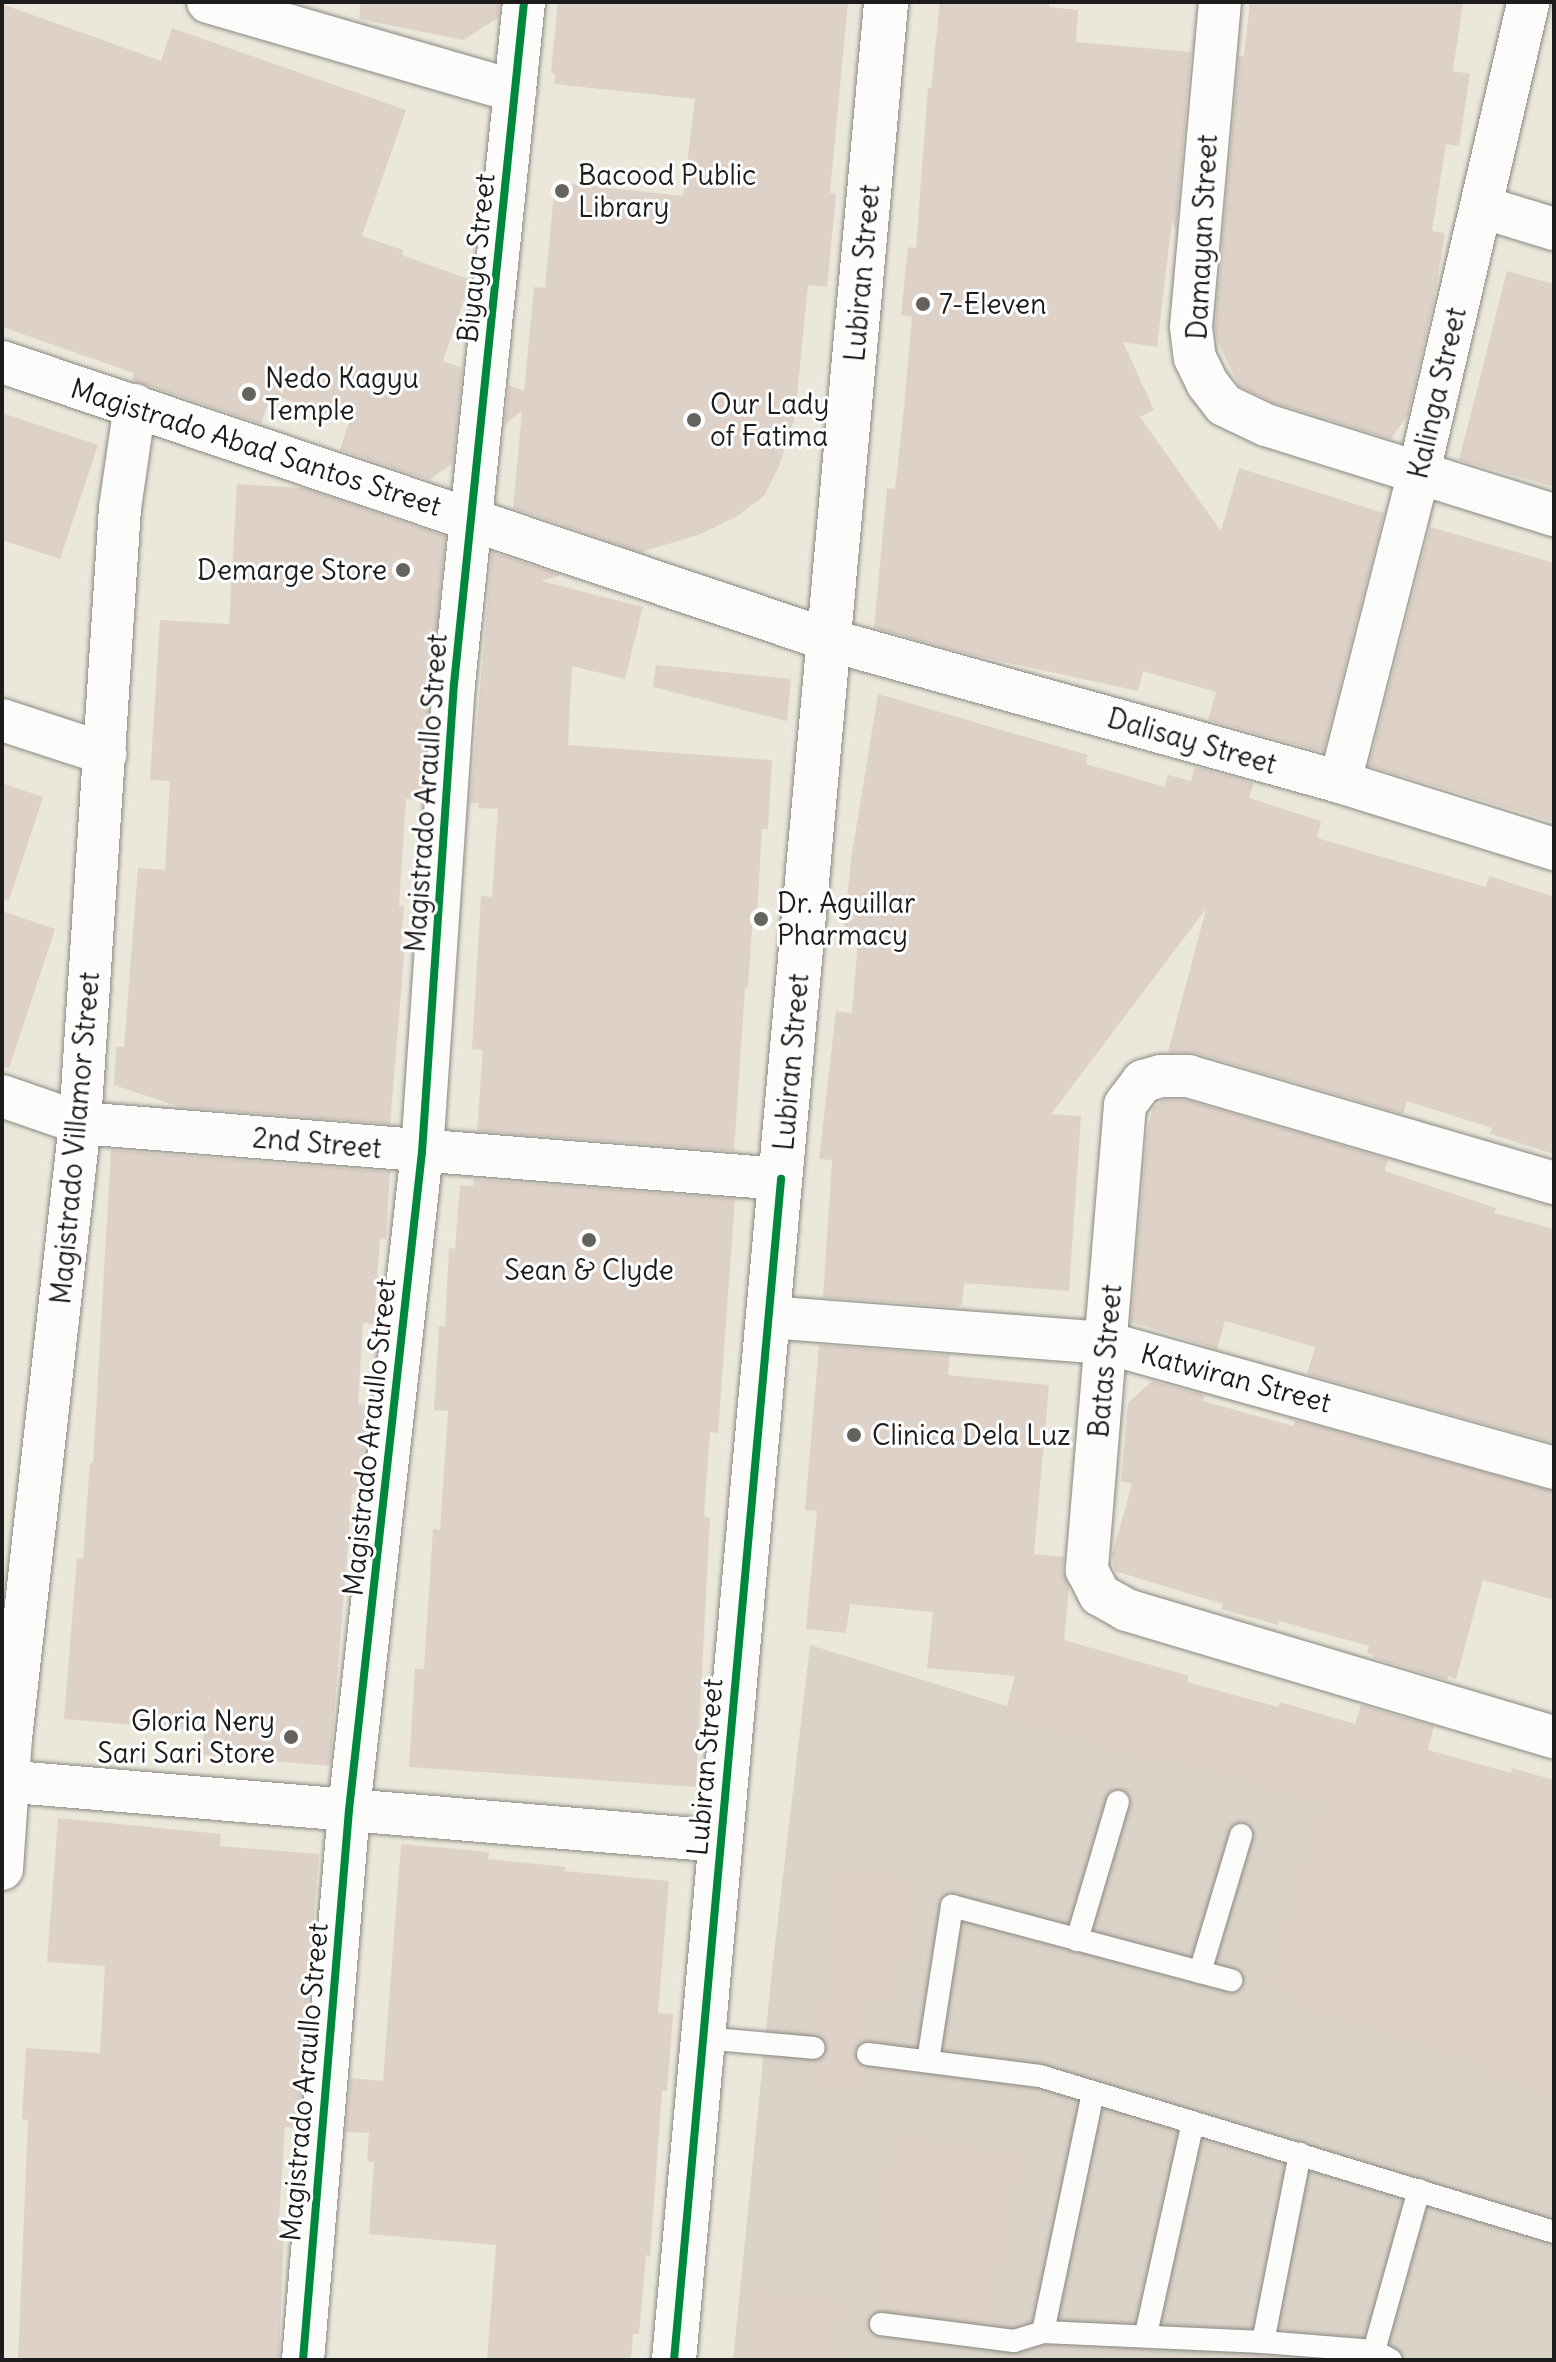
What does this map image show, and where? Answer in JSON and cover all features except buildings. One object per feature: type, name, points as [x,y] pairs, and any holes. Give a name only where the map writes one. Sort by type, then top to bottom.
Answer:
[{"type":"main road","name":"Lubiran Street","points":[[674,2360],[886,2]]},
{"type":"street","points":[[208,2],[515,91]]},
{"type":"street","name":"Biyaya Street","points":[[471,519],[524,2]]},
{"type":"street","name":"Damayan Street","points":[[1220,2],[1191,327],[1195,358],[1207,383],[1224,405],[1266,425],[1554,515]]},
{"type":"street","name":"Kalinga Street","points":[[1340,782],[1419,472],[1528,2]]},
{"type":"street","points":[[1482,207],[1554,229]]},
{"type":"street","name":"Magistrado Abad Santos Street","points":[[2,362],[829,640]]},
{"type":"street","name":"Magistrado Villamor Street","points":[[2,1869],[5,1781],[80,1123],[120,508],[135,405]]},
{"type":"street","name":"Magistrado Araullo Street","points":[[303,2360],[349,1810],[422,1152],[454,684],[471,519]]},
{"type":"street","name":"Dalisay Street","points":[[829,640],[1340,782],[1554,849]]},
{"type":"street","points":[[2,720],[106,754]]},
{"type":"street","name":"Batas Street","points":[[1554,1183],[1189,1076],[1161,1076],[1143,1081],[1125,1105],[1087,1570],[1100,1595],[1127,1610],[1554,1737]]},
{"type":"street","name":"2nd Street","points":[[2,1096],[80,1123],[781,1179]]},
{"type":"street","name":"Katwiran Street","points":[[768,1317],[1107,1343],[1554,1468]]},
{"type":"street","points":[[5,1781],[720,1841]]},
{"type":"lane","points":[[1077,1940],[1118,1802]]},
{"type":"lane","points":[[1200,1972],[1241,1835]]},
{"type":"lane","points":[[928,2061],[952,1906],[1231,1980]]},
{"type":"lane","points":[[703,2038],[814,2048]]},
{"type":"lane","points":[[868,2054],[1040,2076],[1554,2232]]},
{"type":"lane","points":[[1043,2332],[1093,2092]]},
{"type":"lane","points":[[1146,2334],[1193,2122]]},
{"type":"lane","points":[[1263,2342],[1300,2154]]},
{"type":"lane","points":[[881,2324],[1014,2341],[1043,2332],[1146,2334],[1263,2342],[1382,2355],[1419,2190]]},
{"type":"shaded area","points":[[810,1645],[1554,1876],[1554,2360],[733,2360],[772,1970]]},
{"type":"cycle path","points":[[303,2360],[349,1810],[422,1152],[454,684],[524,2]]},
{"type":"cycle path","points":[[674,2360],[781,1179]]},
{"type":"place","name":"Bacood Public Library","points":[[562,191]]},
{"type":"place","name":"7-Eleven","points":[[923,304]]},
{"type":"place","name":"Nedo Kagyu Temple","points":[[249,394]]},
{"type":"place","name":"Our Lady of Fatima","points":[[694,420]]},
{"type":"place","name":"Demarge Store","points":[[403,570]]},
{"type":"place","name":"Dr. Aguillar Pharmacy","points":[[761,919]]},
{"type":"place","name":"Sean & Clyde","points":[[589,1240]]},
{"type":"place","name":"Clinica Dela Luz","points":[[854,1435]]},
{"type":"place","name":"Gloria Nery Sari Sari Store","points":[[291,1737]]}]
